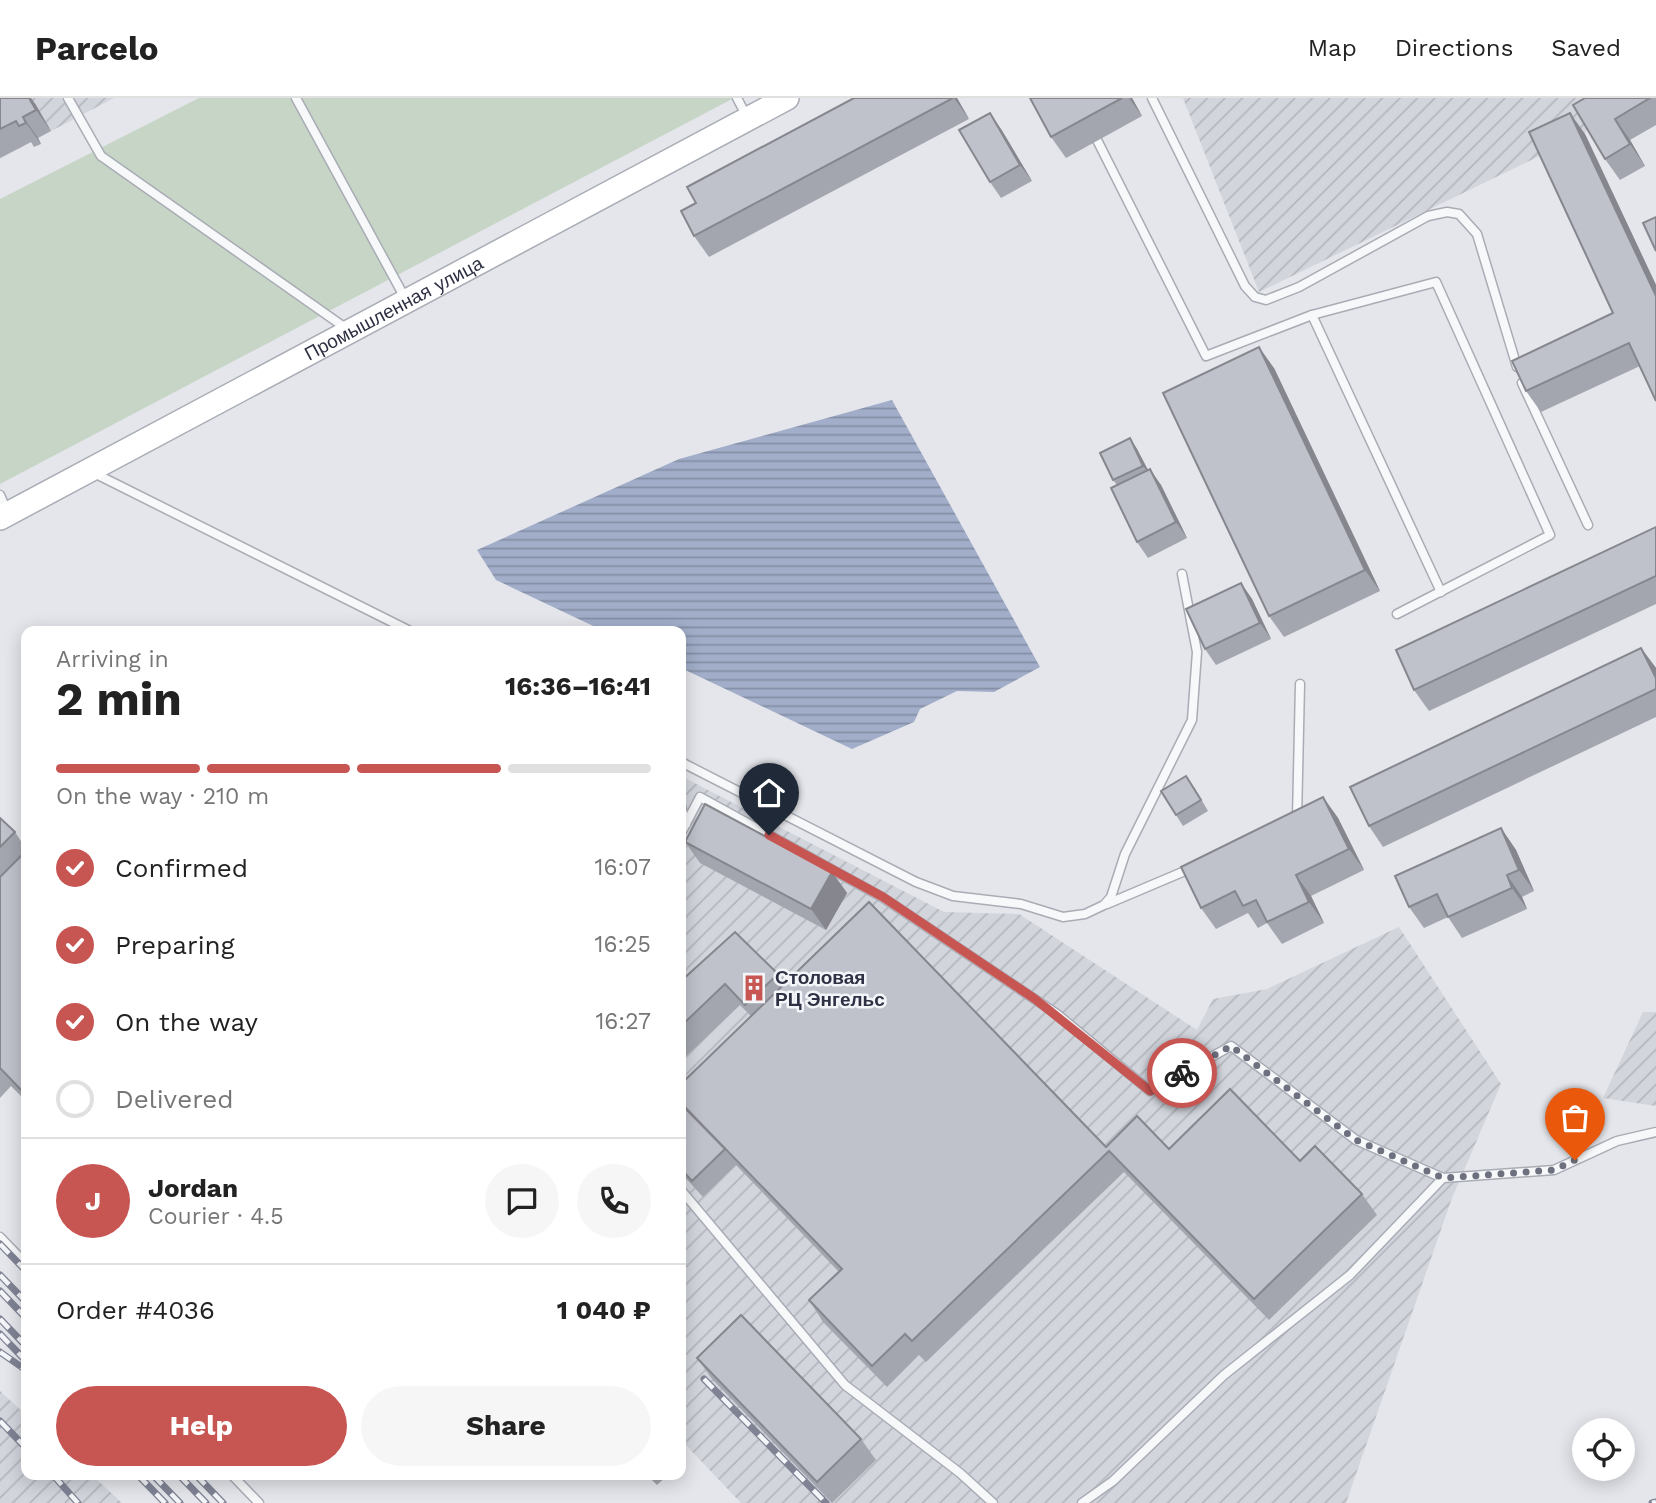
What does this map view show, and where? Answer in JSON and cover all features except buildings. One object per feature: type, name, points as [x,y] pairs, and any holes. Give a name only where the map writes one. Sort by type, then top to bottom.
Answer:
[{"type":"street","name":"Промышленная улица","points":[[3,509],[89,470],[407,301],[743,108],[778,101]]},
{"type":"lane","points":[[68,98],[101,156],[349,331]]},
{"type":"lane","points":[[296,98],[407,301]]},
{"type":"lane","points":[[1152,98],[1245,286],[1255,297],[1266,300],[1299,286],[1428,216],[1447,212],[1459,214],[1477,234],[1521,380],[1588,525]]},
{"type":"lane","points":[[1088,123],[1206,356],[1312,315],[1436,282],[1550,535],[1397,614]]},
{"type":"lane","points":[[1312,315],[1441,592]]},
{"type":"lane","points":[[89,470],[400,626]]},
{"type":"lane","points":[[1104,905],[1111,897],[1125,854],[1192,720],[1197,652],[1182,574]]},
{"type":"lane","points":[[1284,829],[1296,824],[1300,684]]},
{"type":"lane","points":[[686,765],[916,882],[953,896],[1021,904],[1063,917],[1085,914],[1207,862]]},
{"type":"lane","points":[[686,824],[700,797],[883,897],[1057,1014],[1150,1091],[1231,1046],[1356,1140],[1443,1178],[1554,1170],[1617,1141],[1656,1132]]},
{"type":"lane","points":[[1082,1503],[1113,1481],[1224,1375],[1350,1275],[1443,1178]]},
{"type":"lane","points":[[686,1196],[845,1385],[960,1473],[993,1503]]},
{"type":"lane","points":[[0,1237],[21,1259]]},
{"type":"lane","points":[[237,1480],[259,1503]]},
{"type":"shaded area","points":[[0,98],[114,98],[38,138],[41,144],[31,142],[0,159]]},
{"type":"shaded area","points":[[1183,98],[1635,98],[1588,126],[1585,134],[1259,292]]},
{"type":"shaded area","points":[[686,779],[944,912],[1019,914],[1197,1030],[1213,999],[1267,989],[1399,927],[1501,1084],[1452,1198],[1346,1503],[741,1503],[686,1445]]},
{"type":"shaded area","points":[[1643,1012],[1656,1012],[1656,1106],[1603,1098]]},
{"type":"shaded area","points":[[0,1391],[21,1410],[21,1480],[97,1480],[122,1503],[0,1503]]},
{"type":"green space","points":[[199,98],[734,98],[0,484],[0,199]]},
{"type":"water","points":[[892,400],[1040,667],[994,692],[957,691],[920,709],[914,722],[852,749],[686,670],[686,626],[593,626],[496,580],[477,550],[679,459]]},
{"type":"railway","points":[[0,1244],[21,1266]]},
{"type":"railway","points":[[0,1275],[21,1297]]},
{"type":"railway","points":[[0,1291],[21,1313]]},
{"type":"railway","points":[[0,1319],[21,1341]]},
{"type":"railway","points":[[0,1334],[21,1356]]},
{"type":"railway","points":[[0,1352],[21,1367]]},
{"type":"railway","points":[[704,1379],[826,1503]]},
{"type":"railway","points":[[0,1421],[21,1443]]},
{"type":"railway","points":[[57,1480],[78,1503]]},
{"type":"railway","points":[[143,1480],[165,1503]]},
{"type":"railway","points":[[158,1480],[180,1503]]},
{"type":"railway","points":[[184,1480],[206,1503]]},
{"type":"railway","points":[[201,1480],[223,1503]]},
{"type":"railway","points":[[1652,1503],[1656,1502]]},
{"type":"way so far","points":[[1182,1073],[1231,1046],[1356,1140],[1443,1178],[1554,1170],[1575,1160]]},
{"type":"place","name":"Столовая РЦ Энгельс","points":[[754,988]]},
{"type":"route","points":[[769,835],[883,897],[1035,999],[1150,1091],[1182,1073]]}]
